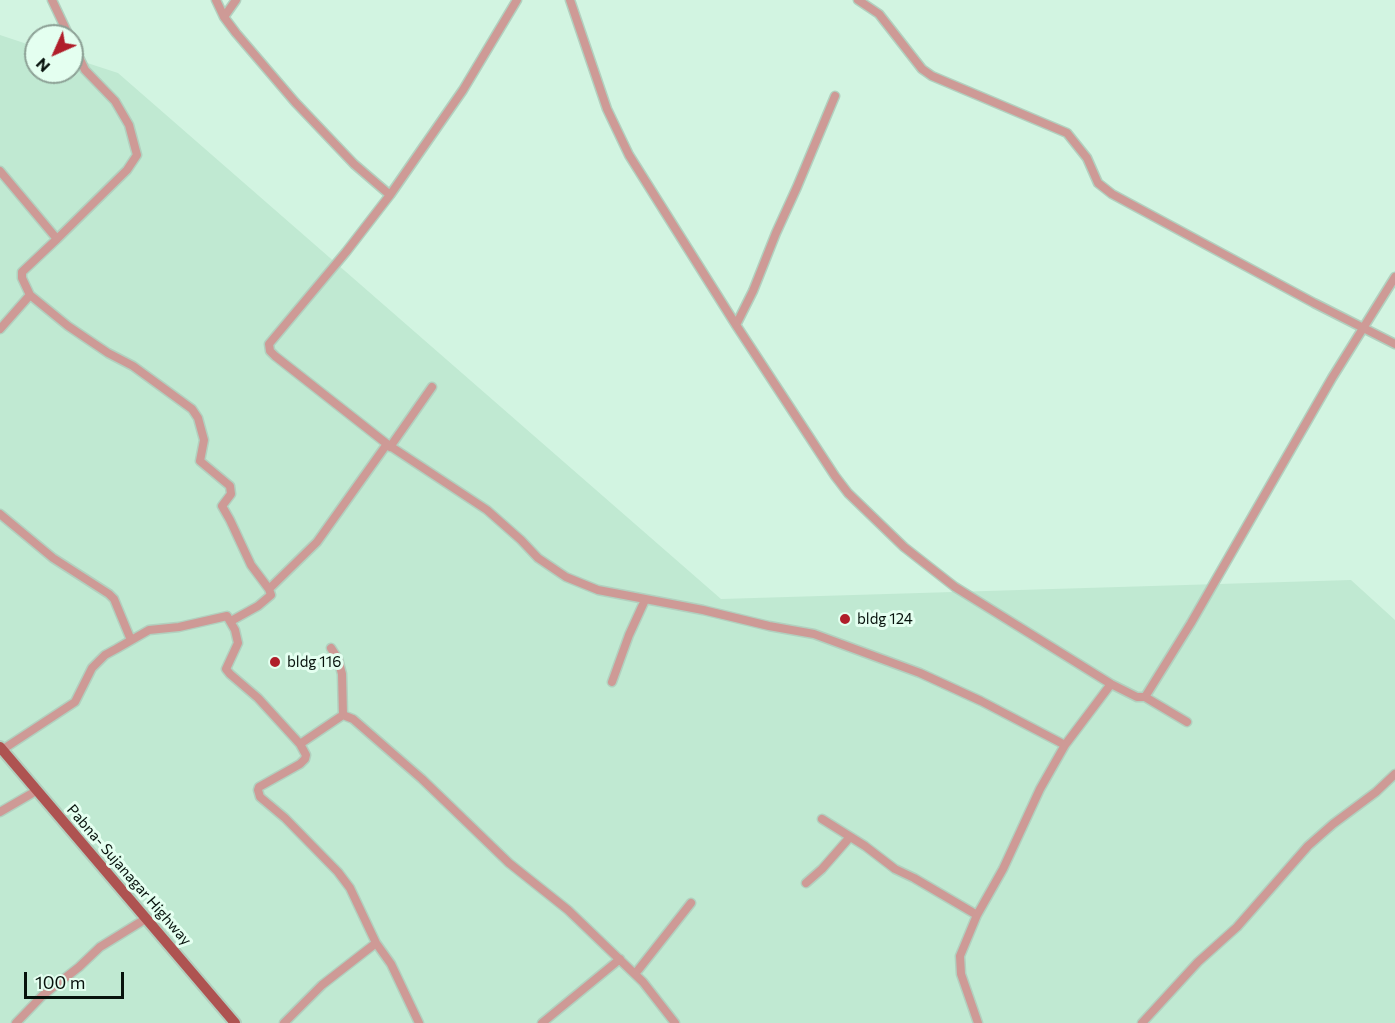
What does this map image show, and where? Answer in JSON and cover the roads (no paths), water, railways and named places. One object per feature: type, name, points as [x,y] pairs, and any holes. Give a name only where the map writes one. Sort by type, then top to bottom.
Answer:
[{"type":"main road","name":"Pabna- Sujanagar Highway","points":[[1,749],[235,1023]]},
{"type":"street","points":[[52,0],[63,24]]},
{"type":"street","points":[[216,0],[224,17],[295,102],[354,164],[390,195]]},
{"type":"street","points":[[224,17],[236,0]]},
{"type":"street","points":[[517,0],[463,90],[390,195],[269,344],[270,351],[389,446],[487,510],[551,568],[566,577],[598,590],[814,634],[920,673],[981,701],[1065,745]]},
{"type":"street","points":[[570,0],[607,109],[629,155],[736,325],[848,493],[930,569],[955,587],[1112,684],[1137,697],[1145,697],[1187,722]]},
{"type":"street","points":[[858,0],[879,14],[922,69],[932,76],[1067,132],[1087,158],[1098,183],[1112,194],[1395,344]]},
{"type":"street","points":[[84,68],[115,101],[134,140],[137,155],[127,170],[22,272],[23,284],[30,295],[68,326],[108,353],[133,366],[192,409],[204,440],[200,461],[230,486],[231,494],[222,506],[250,565],[269,589],[271,597],[231,621]]},
{"type":"street","points":[[736,325],[753,291],[835,96]]},
{"type":"street","points":[[0,171],[57,239]]},
{"type":"street","points":[[1145,697],[1191,623],[1362,327],[1395,277]]},
{"type":"street","points":[[0,329],[30,295]]},
{"type":"street","points":[[269,589],[317,542],[432,387]]},
{"type":"street","points":[[0,514],[53,558],[109,594],[114,599],[131,640]]},
{"type":"street","points":[[612,682],[629,634],[645,600]]},
{"type":"street","points":[[1,749],[75,702],[93,668],[105,656],[131,640],[149,630],[179,627],[227,616],[231,621],[238,643],[226,669],[258,698],[300,744],[306,755],[300,764],[259,787],[260,797],[285,818],[338,872],[350,888],[376,943],[391,963],[419,1023]]},
{"type":"street","points":[[331,648],[338,659],[342,674],[343,716]]},
{"type":"street","points":[[978,1023],[961,974],[960,956],[977,915],[1003,869],[1040,789],[1065,745],[1112,684]]},
{"type":"street","points":[[300,744],[343,716],[353,719],[422,779],[509,864],[568,910],[620,959],[675,1023]]},
{"type":"street","points":[[1142,1023],[1198,962],[1237,927],[1308,846],[1395,774]]},
{"type":"street","points":[[0,812],[36,791]]},
{"type":"street","points":[[822,819],[895,869],[977,915]]},
{"type":"street","points":[[806,883],[822,869],[850,837]]},
{"type":"street","points":[[635,974],[691,903]]},
{"type":"street","points":[[16,1023],[42,996],[100,947],[147,918]]},
{"type":"street","points":[[284,1023],[321,985],[376,943]]},
{"type":"street","points":[[542,1023],[620,959]]},
{"type":"place","name":"bldg 124","points":[[845,619]]},
{"type":"place","name":"bldg 116","points":[[275,662]]}]
